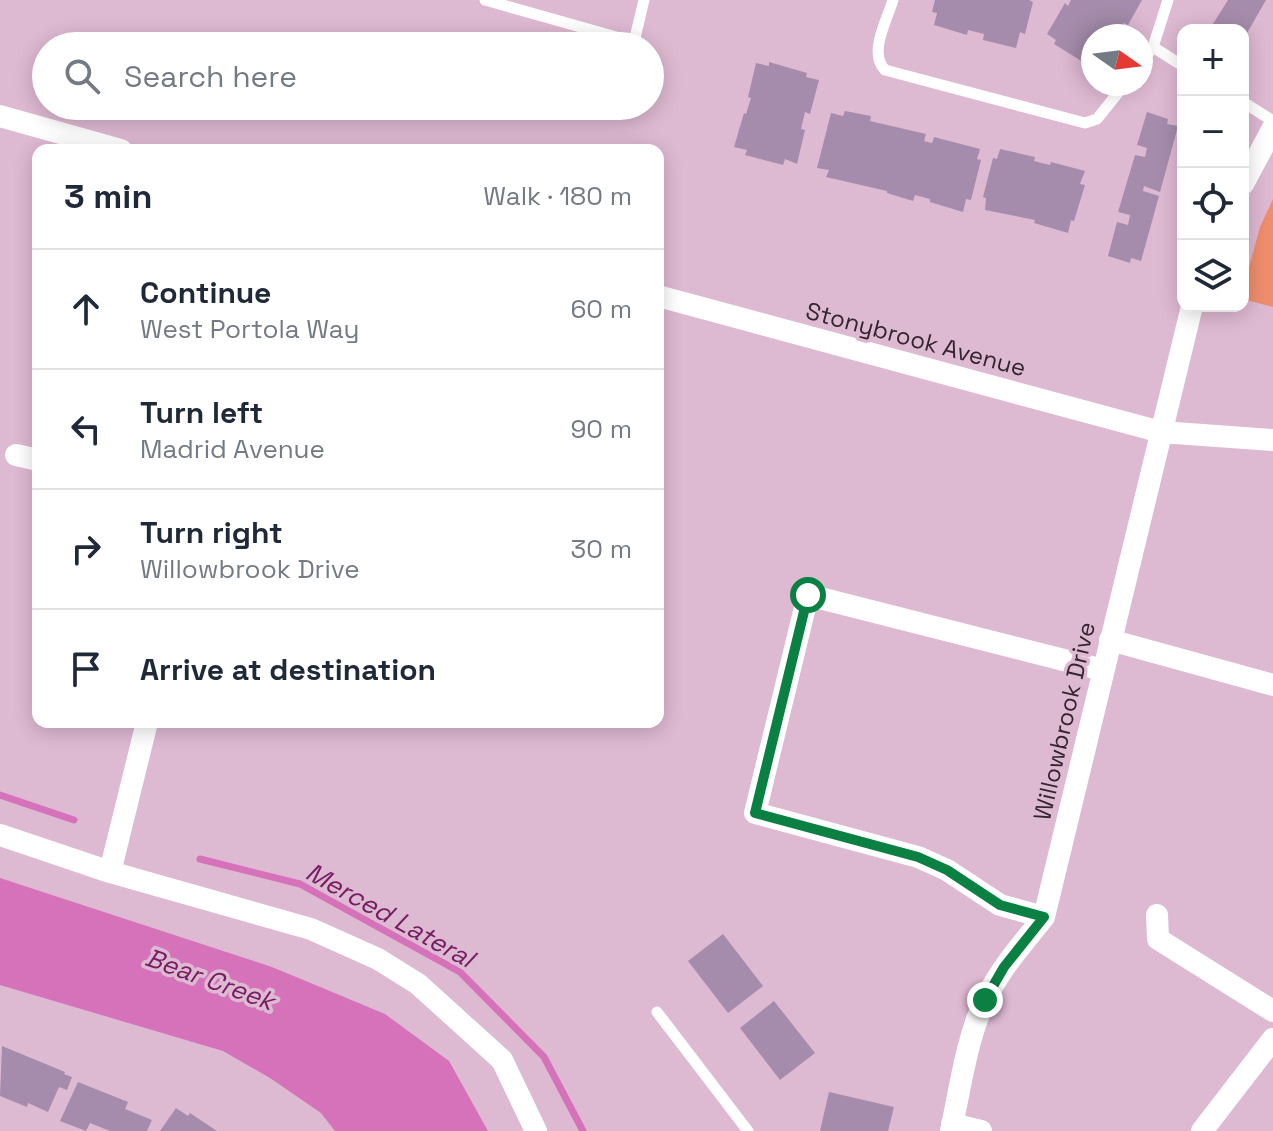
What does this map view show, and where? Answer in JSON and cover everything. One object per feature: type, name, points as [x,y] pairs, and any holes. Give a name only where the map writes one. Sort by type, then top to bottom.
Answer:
[{"type":"street","points":[[0,116],[100,144]]},
{"type":"street","points":[[1249,173],[1273,128]]},
{"type":"street","name":"Stonybrook Avenue","points":[[664,298],[1161,432],[1273,440]]},
{"type":"street","name":"Willowbrook Drive","points":[[951,1128],[976,1022],[985,1000],[1004,967],[1044,917],[1191,312]]},
{"type":"street","points":[[16,455],[32,459]]},
{"type":"street","points":[[1044,917],[1000,905],[947,870],[918,857],[755,813],[808,595],[1103,670]]},
{"type":"street","points":[[1110,640],[1273,685]]},
{"type":"street","points":[[110,872],[146,728]]},
{"type":"street","points":[[0,835],[110,872],[311,929],[378,959],[418,984],[502,1060],[536,1131]]},
{"type":"street","points":[[1157,915],[1158,939],[1273,1011]]},
{"type":"street","points":[[1202,1131],[1273,1039]]},
{"type":"street","points":[[951,1128],[981,1131]]},
{"type":"lane","points":[[485,0],[599,32]]},
{"type":"lane","points":[[636,32],[644,0]]},
{"type":"lane","points":[[893,0],[877,53],[879,64],[885,70],[1085,123],[1097,119],[1115,96]]},
{"type":"lane","points":[[1168,0],[1153,47],[1177,62]]},
{"type":"lane","points":[[1249,106],[1273,121]]},
{"type":"lane","points":[[657,1012],[748,1131]]},
{"type":"shaded area","points":[[1273,199],[1273,307],[1249,301],[1249,267],[1260,227]]},
{"type":"water","name":"Bear Creek","points":[[0,878],[272,967],[385,1014],[449,1061],[488,1131],[335,1131],[321,1113],[223,1051],[0,985]]},
{"type":"building","points":[[935,0],[1033,2],[1025,34],[1020,32],[1016,48],[983,40],[984,34],[968,30],[967,35],[934,25],[937,13],[932,12]]},
{"type":"building","points":[[1071,0],[1142,0],[1129,24],[1081,24],[1081,61],[1054,44],[1056,40],[1047,34],[1065,3],[1068,6]]},
{"type":"building","points":[[1228,0],[1266,0],[1249,30],[1249,24],[1213,24]]},
{"type":"building","points":[[769,62],[807,73],[806,77],[819,80],[810,114],[805,112],[801,129],[805,130],[797,164],[785,159],[783,165],[745,155],[747,150],[734,147],[751,98],[748,97],[756,63],[769,66]]},
{"type":"building","points":[[845,111],[871,116],[870,121],[926,134],[924,141],[932,143],[934,137],[980,149],[977,159],[981,160],[971,200],[966,199],[963,212],[915,195],[913,201],[887,191],[826,177],[829,170],[817,168],[831,113],[843,116]]},
{"type":"building","points":[[1147,112],[1168,119],[1167,124],[1177,126],[1160,192],[1144,186],[1143,191],[1159,196],[1141,261],[1131,258],[1130,263],[1108,256],[1117,222],[1128,225],[1130,215],[1118,212],[1135,155],[1145,157],[1147,148],[1137,145]]},
{"type":"building","points":[[1000,149],[1035,157],[1034,161],[1085,171],[1080,184],[1085,185],[1068,233],[1034,223],[1035,220],[985,210],[986,198],[983,197],[993,158],[997,159]]},
{"type":"building","points":[[723,934],[763,986],[728,1013],[688,961]]},
{"type":"building","points":[[774,1001],[815,1053],[780,1080],[740,1028]]},
{"type":"building","points":[[2,1046],[72,1077],[67,1090],[59,1087],[48,1112],[0,1096]]},
{"type":"building","points":[[78,1082],[128,1102],[125,1109],[152,1120],[147,1131],[110,1131],[90,1123],[86,1131],[60,1121]]},
{"type":"building","points":[[829,1092],[894,1107],[888,1131],[820,1131]]},
{"type":"building","points":[[176,1108],[188,1116],[190,1113],[217,1131],[160,1131]]},
{"type":"waterway","name":"Merced Lateral","points":[[0,795],[74,820]]},
{"type":"waterway","name":"Merced Lateral","points":[[200,859],[300,884],[460,972],[544,1057],[583,1131]]},
{"type":"route","points":[[808,595],[755,813],[918,857],[947,870],[1000,905],[1044,917],[1004,967],[985,1000]]}]
